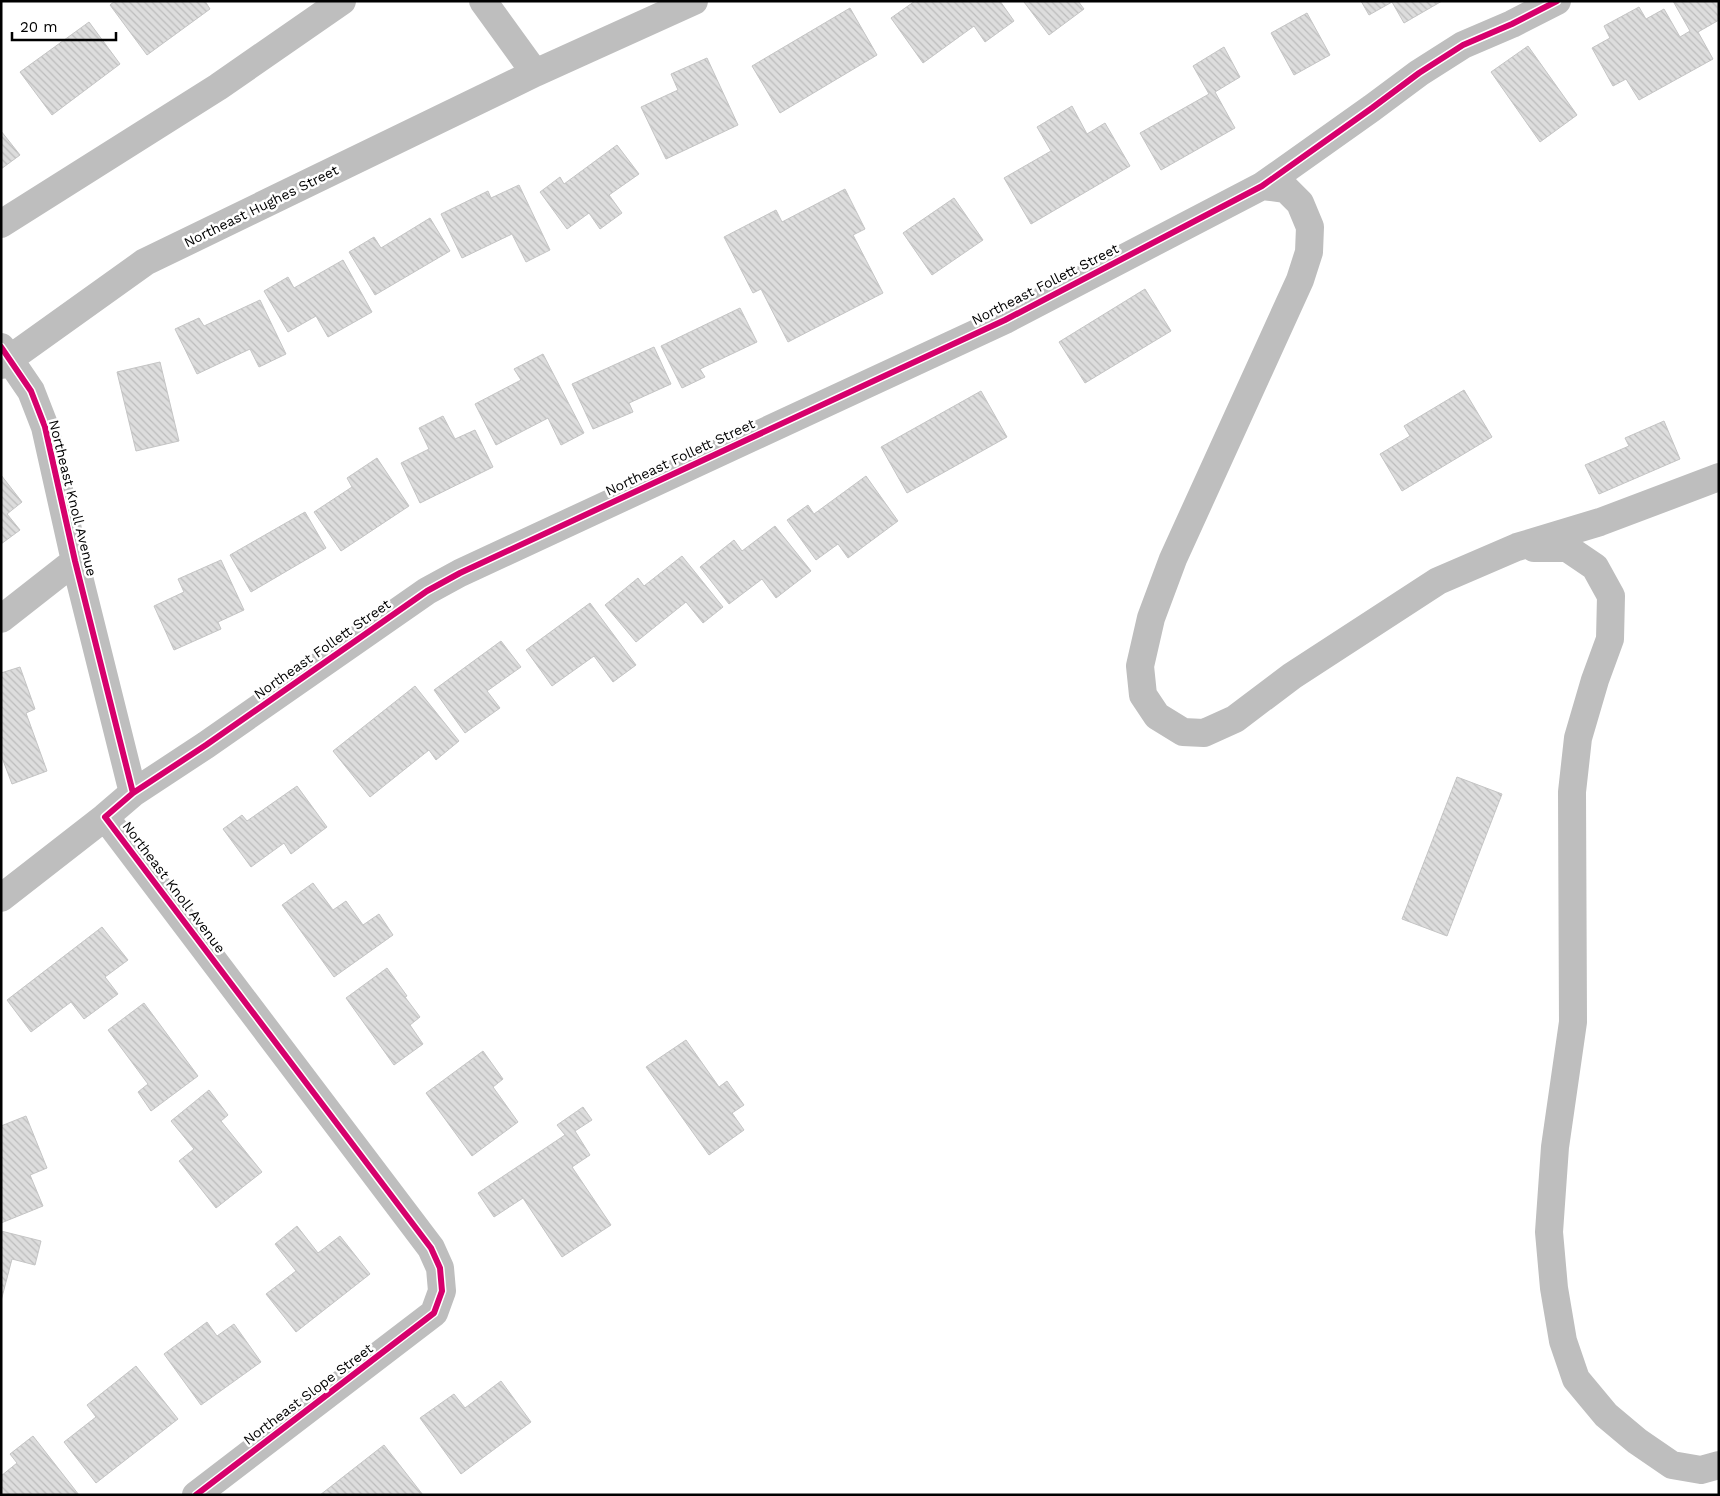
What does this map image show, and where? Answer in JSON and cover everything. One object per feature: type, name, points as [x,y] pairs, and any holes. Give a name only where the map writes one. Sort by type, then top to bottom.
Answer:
[{"type":"street","points":[[1,224],[218,87],[342,1]]},
{"type":"street","points":[[482,1],[535,73]]},
{"type":"street","name":"Northeast Hughes Street","points":[[4,357],[145,262],[535,73],[694,1]]},
{"type":"street","name":"Northeast Follett Street","points":[[133,793],[206,745],[427,591],[460,573],[1005,320],[1262,186],[1419,73],[1463,44],[1512,24],[1557,1]]},
{"type":"street","points":[[1262,186],[1286,189],[1300,203],[1310,227],[1309,252],[1300,280],[1173,559],[1152,618],[1140,666],[1143,695],[1157,716],[1183,732],[1204,733],[1235,719],[1292,676],[1438,580],[1517,547],[1600,522],[1719,478]]},
{"type":"street","name":"Northeast Knoll Avenue","points":[[4,357],[31,391],[45,427],[75,561],[133,793],[105,817],[431,1248],[440,1268],[442,1291],[434,1314]]},
{"type":"street","points":[[1517,547],[1567,548],[1595,567],[1611,596],[1610,639],[1595,680],[1578,738],[1572,792],[1573,1022],[1556,1147],[1549,1232],[1554,1288],[1563,1341],[1576,1379],[1606,1415],[1637,1441],[1672,1465],[1701,1470],[1719,1465]]},
{"type":"street","points":[[1,619],[75,561]]},
{"type":"street","points":[[1,898],[105,817]]},
{"type":"street","name":"Northeast Slope Street","points":[[196,1495],[434,1314]]},
{"type":"building","points":[[115,1],[205,1],[210,9],[147,55],[110,5]]},
{"type":"building","points":[[915,1],[1000,1],[1014,21],[985,42],[974,26],[923,63],[891,18]]},
{"type":"building","points":[[1025,1],[1078,1],[1084,9],[1049,35]]},
{"type":"building","points":[[1361,1],[1442,1],[1404,23],[1392,2],[1369,15]]},
{"type":"building","points":[[1673,1],[1719,1],[1719,20],[1698,32],[1713,59],[1639,100],[1626,79],[1613,86],[1592,48],[1610,38],[1604,26],[1639,7],[1646,19],[1664,9],[1680,37],[1690,31]]},
{"type":"building","points":[[850,8],[877,55],[780,113],[752,66]]},
{"type":"building","points":[[1307,13],[1330,55],[1294,75],[1271,33]]},
{"type":"building","points":[[89,22],[120,64],[52,115],[20,72]]},
{"type":"building","points":[[1528,46],[1577,115],[1540,142],[1491,72]]},
{"type":"building","points":[[1224,47],[1240,77],[1215,92],[1235,128],[1161,170],[1140,133],[1209,94],[1193,66]]},
{"type":"building","points":[[707,58],[738,125],[666,159],[641,107],[678,90],[671,74]]},
{"type":"building","points":[[1072,106],[1087,134],[1105,123],[1130,166],[1031,224],[1004,178],[1051,151],[1037,127]]},
{"type":"building","points":[[1,131],[20,155],[1,169]]},
{"type":"building","points":[[617,145],[639,174],[609,195],[622,213],[600,229],[589,213],[567,229],[540,192],[560,177],[564,184]]},
{"type":"building","points":[[519,185],[550,250],[526,262],[512,234],[462,258],[441,214],[488,191],[491,198]]},
{"type":"building","points":[[845,189],[865,229],[853,235],[883,293],[788,342],[761,289],[753,293],[724,237],[776,210],[782,222]]},
{"type":"building","points":[[954,198],[983,240],[932,275],[903,233]]},
{"type":"building","points":[[430,218],[450,251],[375,295],[349,252],[374,237],[381,248]]},
{"type":"building","points":[[343,260],[372,312],[328,337],[316,316],[288,332],[264,291],[288,277],[294,288]]},
{"type":"building","points":[[1145,289],[1171,331],[1085,383],[1059,342]]},
{"type":"building","points":[[260,300],[286,354],[259,367],[250,349],[197,374],[175,329],[199,318],[204,326]]},
{"type":"building","points":[[740,308],[757,342],[700,369],[705,377],[682,388],[661,346]]},
{"type":"building","points":[[654,347],[671,384],[629,403],[633,412],[593,429],[572,384]]},
{"type":"building","points":[[543,354],[584,433],[561,445],[548,418],[496,445],[475,404],[521,380],[514,369]]},
{"type":"building","points":[[160,362],[179,441],[136,451],[117,372]]},
{"type":"building","points":[[1464,390],[1492,437],[1402,491],[1380,454],[1410,436],[1404,426]]},
{"type":"building","points":[[981,391],[1007,437],[907,493],[881,447]]},
{"type":"building","points":[[443,416],[455,439],[475,430],[493,467],[420,503],[401,463],[429,449],[419,428]]},
{"type":"building","points":[[1664,421],[1680,459],[1599,494],[1585,465],[1629,446],[1625,438]]},
{"type":"building","points":[[377,458],[409,506],[341,551],[314,512],[352,487],[347,478]]},
{"type":"building","points":[[1,475],[22,502],[7,514],[20,530],[1,544]]},
{"type":"building","points":[[866,476],[898,521],[848,558],[838,544],[816,560],[787,520],[808,505],[814,514]]},
{"type":"building","points":[[305,512],[326,548],[251,592],[230,555]]},
{"type":"building","points":[[775,526],[811,571],[776,598],[762,579],[729,604],[700,567],[734,540],[742,551]]},
{"type":"building","points":[[682,556],[723,607],[703,623],[686,602],[636,642],[605,605],[638,578],[644,586]]},
{"type":"building","points":[[221,560],[244,610],[218,622],[221,629],[174,650],[154,606],[184,592],[178,579]]},
{"type":"building","points":[[590,603],[636,665],[613,682],[594,656],[552,686],[526,650]]},
{"type":"building","points":[[501,641],[521,667],[487,691],[500,708],[465,733],[434,690]]},
{"type":"building","points":[[20,667],[35,709],[26,713],[47,771],[12,784],[1,755],[1,673]]},
{"type":"building","points":[[415,686],[459,741],[436,760],[429,750],[370,797],[333,751]]},
{"type":"building","points":[[1457,777],[1502,794],[1447,936],[1402,919]]},
{"type":"building","points":[[297,786],[327,827],[291,854],[284,843],[251,867],[223,829],[242,815],[247,821]]},
{"type":"building","points":[[313,883],[333,910],[346,901],[363,925],[379,914],[393,935],[334,977],[282,905]]},
{"type":"building","points":[[102,927],[128,960],[105,977],[118,994],[84,1019],[71,1002],[31,1032],[7,1000]]},
{"type":"building","points":[[387,968],[420,1017],[410,1025],[423,1044],[394,1065],[346,998]]},
{"type":"building","points":[[144,1003],[198,1076],[151,1111],[138,1092],[148,1084],[108,1030]]},
{"type":"building","points":[[686,1040],[719,1087],[727,1081],[744,1105],[732,1113],[744,1130],[709,1155],[646,1067]]},
{"type":"building","points":[[483,1051],[503,1079],[493,1087],[518,1122],[472,1156],[426,1093]]},
{"type":"building","points":[[209,1090],[228,1115],[221,1121],[262,1172],[216,1208],[179,1161],[194,1149],[171,1121]]},
{"type":"building","points":[[583,1107],[592,1120],[575,1131],[590,1155],[572,1167],[611,1225],[562,1257],[523,1198],[494,1217],[478,1193],[565,1135],[557,1125]]},
{"type":"building","points":[[26,1116],[47,1168],[30,1175],[43,1206],[1,1223],[1,1126]]},
{"type":"building","points":[[297,1226],[318,1253],[340,1236],[370,1274],[296,1332],[266,1294],[296,1271],[275,1244]]},
{"type":"building","points":[[1,1231],[41,1241],[35,1265],[12,1259],[1,1301]]},
{"type":"building","points":[[207,1322],[217,1336],[234,1324],[261,1362],[201,1405],[164,1354]]},
{"type":"building","points":[[136,1366],[178,1419],[96,1483],[64,1442],[96,1417],[87,1405]]},
{"type":"building","points":[[501,1381],[531,1422],[461,1474],[420,1418],[454,1394],[465,1408]]},
{"type":"building","points":[[33,1436],[79,1495],[1,1495],[1,1476],[17,1463],[10,1454]]},
{"type":"building","points":[[384,1445],[423,1495],[320,1495]]},
{"type":"cycle path","points":[[133,793],[206,745],[427,591],[460,573],[1005,320],[1262,186],[1419,73],[1463,45],[1512,24],[1557,1]]},
{"type":"cycle path","points":[[1,347],[31,391],[45,427],[75,561],[133,793],[105,817],[431,1248],[440,1268],[442,1291],[434,1313],[196,1495]]}]
